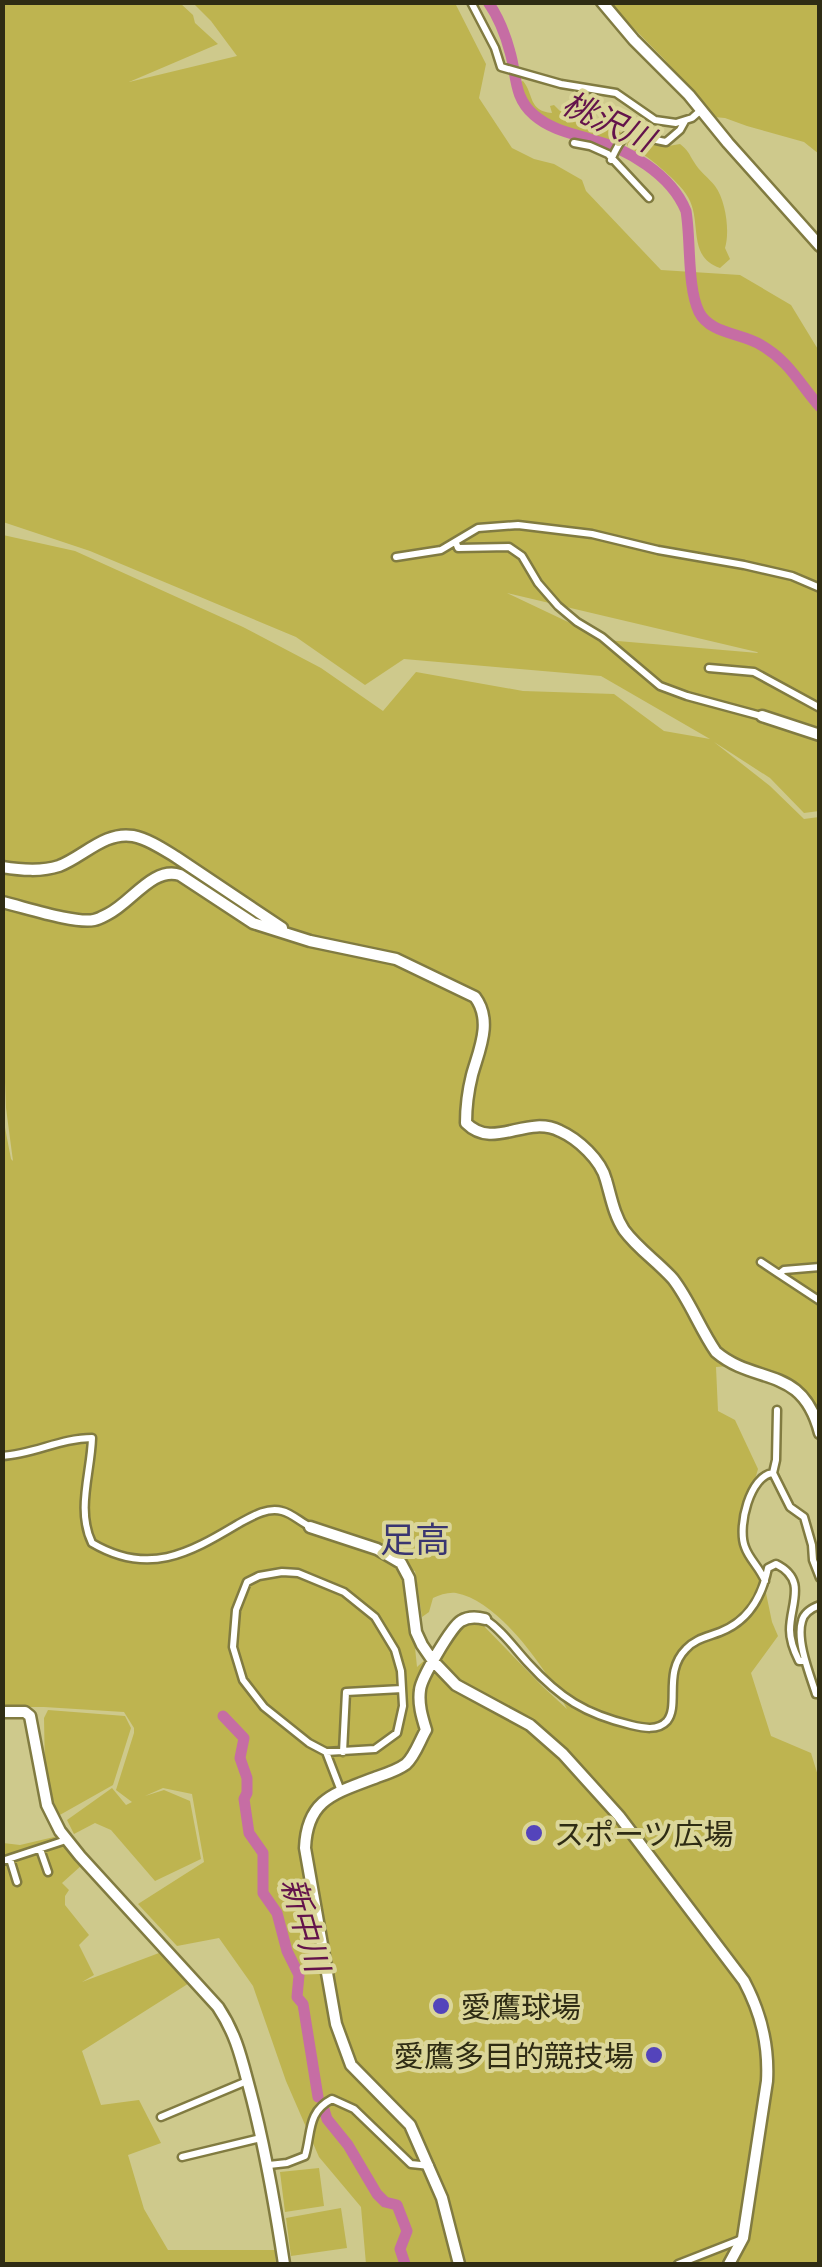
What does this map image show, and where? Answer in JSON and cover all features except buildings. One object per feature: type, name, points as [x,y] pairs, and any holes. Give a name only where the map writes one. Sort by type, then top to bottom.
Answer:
[{"type":"street","points":[[471,2],[501,67],[562,84],[616,93],[655,120],[676,123],[701,110]]},
{"type":"street","points":[[602,2],[820,246]]},
{"type":"street","points":[[612,156],[619,141],[632,133],[666,142],[686,120]]},
{"type":"street","points":[[574,142],[612,156],[648,198]]},
{"type":"street","points":[[396,557],[427,554],[456,543],[478,528],[518,525],[592,534],[744,565],[792,576],[820,588]]},
{"type":"street","points":[[456,543],[458,548],[515,550],[558,606],[660,686],[820,735]]},
{"type":"street","points":[[709,668],[754,672],[820,708]]},
{"type":"street","points":[[2,866],[29,870],[57,866],[116,836],[131,836],[159,846],[294,936]]},
{"type":"street","points":[[2,902],[94,920],[170,872],[253,924],[396,959],[475,997],[485,1028],[466,1106],[466,1124],[482,1135],[534,1124],[545,1126],[560,1131],[589,1152],[606,1175],[624,1230],[674,1281],[716,1352],[788,1383],[814,1415],[820,1433]]},
{"type":"street","points":[[761,1262],[820,1301]]},
{"type":"street","points":[[779,1274],[784,1270],[820,1267]]},
{"type":"street","points":[[777,1410],[774,1472],[790,1507],[804,1517],[819,1573]]},
{"type":"street","points":[[2,1456],[38,1450],[72,1438],[92,1438],[85,1526],[92,1543],[122,1557],[152,1560],[186,1553],[266,1511],[282,1511],[310,1527],[376,1549],[402,1563],[409,1578],[416,1632],[433,1661],[456,1685],[530,1725],[563,1754],[618,1816],[744,1981],[759,2015],[768,2059],[743,2238],[729,2264]]},
{"type":"street","points":[[765,1582],[761,1569],[745,1550],[742,1533],[756,1482],[766,1473],[774,1472]]},
{"type":"street","points":[[458,2264],[442,2198],[410,2126],[351,2065],[336,2024],[304,1848],[310,1815],[341,1791],[406,1764],[426,1730],[420,1710],[420,1687],[450,1632],[468,1618],[485,1619],[499,1630],[568,1701],[604,1718],[656,1728],[665,1723],[672,1710],[672,1678],[680,1656],[696,1641],[737,1623],[754,1608],[768,1568],[776,1564],[794,1584],[790,1640],[799,1660],[804,1661]]},
{"type":"street","points":[[298,1573],[344,1592],[376,1617],[401,1672],[403,1706],[397,1732],[375,1750],[326,1752],[264,1707],[242,1680],[233,1636],[236,1610],[247,1582],[258,1576],[298,1573]]},
{"type":"street","points":[[820,1605],[806,1613],[802,1621],[804,1661],[816,1694],[820,1694]]},
{"type":"street","points":[[343,1752],[346,1692],[402,1689]]},
{"type":"street","points":[[2,1712],[25,1712],[30,1716],[47,1805],[67,1840],[218,2007],[232,2028],[268,2165],[284,2264]]},
{"type":"street","points":[[326,1752],[341,1791]]},
{"type":"street","points":[[18,1882],[6,1860],[67,1840]]},
{"type":"street","points":[[40,1849],[48,1872]]},
{"type":"street","points":[[161,2116],[247,2081]]},
{"type":"street","points":[[268,2165],[305,2156],[319,2106],[332,2099],[354,2109],[411,2164],[430,2166]]},
{"type":"street","points":[[182,2158],[262,2138]]},
{"type":"street","points":[[678,2264],[743,2238]]},
{"type":"shaded area","points":[[3,3],[180,3],[218,44],[129,82],[237,56],[193,3],[455,3],[486,64],[479,98],[512,148],[582,180],[586,191],[661,270],[740,275],[791,305],[819,351],[819,811],[804,813],[770,778],[714,742],[804,819],[819,817],[819,1414],[795,1386],[730,1366],[716,1367],[718,1411],[735,1420],[758,1469],[741,1529],[745,1549],[761,1569],[778,1636],[751,1673],[771,1736],[811,1753],[819,1779],[819,2264],[366,2264],[361,2207],[319,2157],[286,2081],[253,1986],[219,1938],[177,1946],[138,1904],[204,1862],[192,1794],[163,1788],[145,1796],[164,1790],[190,1801],[201,1859],[155,1881],[111,1830],[95,1823],[74,1834],[67,1820],[112,1788],[126,1805],[132,1802],[116,1790],[134,1733],[124,1712],[3,1707],[2,1112],[13,1161],[5,1082],[2,1084],[3,535],[75,551],[243,627],[321,668],[383,711],[416,672],[523,691],[614,694],[664,731],[710,739],[601,676],[404,659],[365,685],[296,637],[90,551],[3,522]],"holes":[[[507,593],[757,652],[758,653],[606,640]],[[407,1569],[415,1571],[422,1617],[429,1612],[433,1598],[450,1593],[473,1599],[489,1609],[521,1640],[567,1709],[480,1622],[462,1626],[417,1667]]]},
{"type":"shaded area","points":[[609,3],[819,3],[819,154],[804,142],[714,117]]},
{"type":"shaded area","points":[[523,81],[544,112],[552,113],[550,106],[554,105],[560,111],[576,113],[622,133],[616,143],[543,119],[527,105],[520,85]]},
{"type":"shaded area","points":[[638,138],[663,147],[680,144],[719,192],[727,234],[725,248],[730,259],[720,268],[702,255],[694,214],[683,190],[651,160],[627,145],[629,139]]},
{"type":"shaded area","points":[[48,1710],[125,1716],[131,1728],[113,1785],[58,1816],[45,1771],[44,1718]]},
{"type":"shaded area","points":[[54,1837],[65,1842],[82,1865],[62,1883],[69,1890],[65,1905],[89,1935],[79,1945],[94,1975],[82,1982],[167,1950],[194,1980],[82,2051],[101,2105],[139,2100],[161,2143],[128,2155],[144,2209],[168,2250],[275,2250],[276,2264],[3,2264],[3,1843],[20,1845]]},
{"type":"shaded area","points":[[319,2168],[324,2206],[285,2212],[280,2172]]},
{"type":"shaded area","points":[[341,2208],[347,2248],[291,2256],[286,2218]]},
{"type":"waterway","name":"桃沢川","points":[[488,2],[504,32],[519,93],[527,108],[553,127],[633,156],[670,186],[686,211],[693,290],[699,312],[711,325],[771,351],[820,407]]},
{"type":"waterway","name":"新中川","points":[[223,1716],[244,1738],[240,1758],[247,1778],[244,1799],[249,1833],[263,1853],[263,1893],[277,1913],[287,1951],[299,1975],[297,1997],[303,2004],[318,2097]]},
{"type":"waterway","name":"新中川","points":[[323,2106],[327,2119],[348,2145],[377,2194],[385,2202],[397,2205],[407,2231],[400,2249],[405,2264]]},
{"type":"place","name":"スポーツ広場","points":[[534,1833]]},
{"type":"place","name":"愛鷹球場","points":[[441,2006]]},
{"type":"place","name":"愛鷹多目的競技場","points":[[654,2055]]},
{"type":"district","name":"足高","points":[[415,1538]]}]
